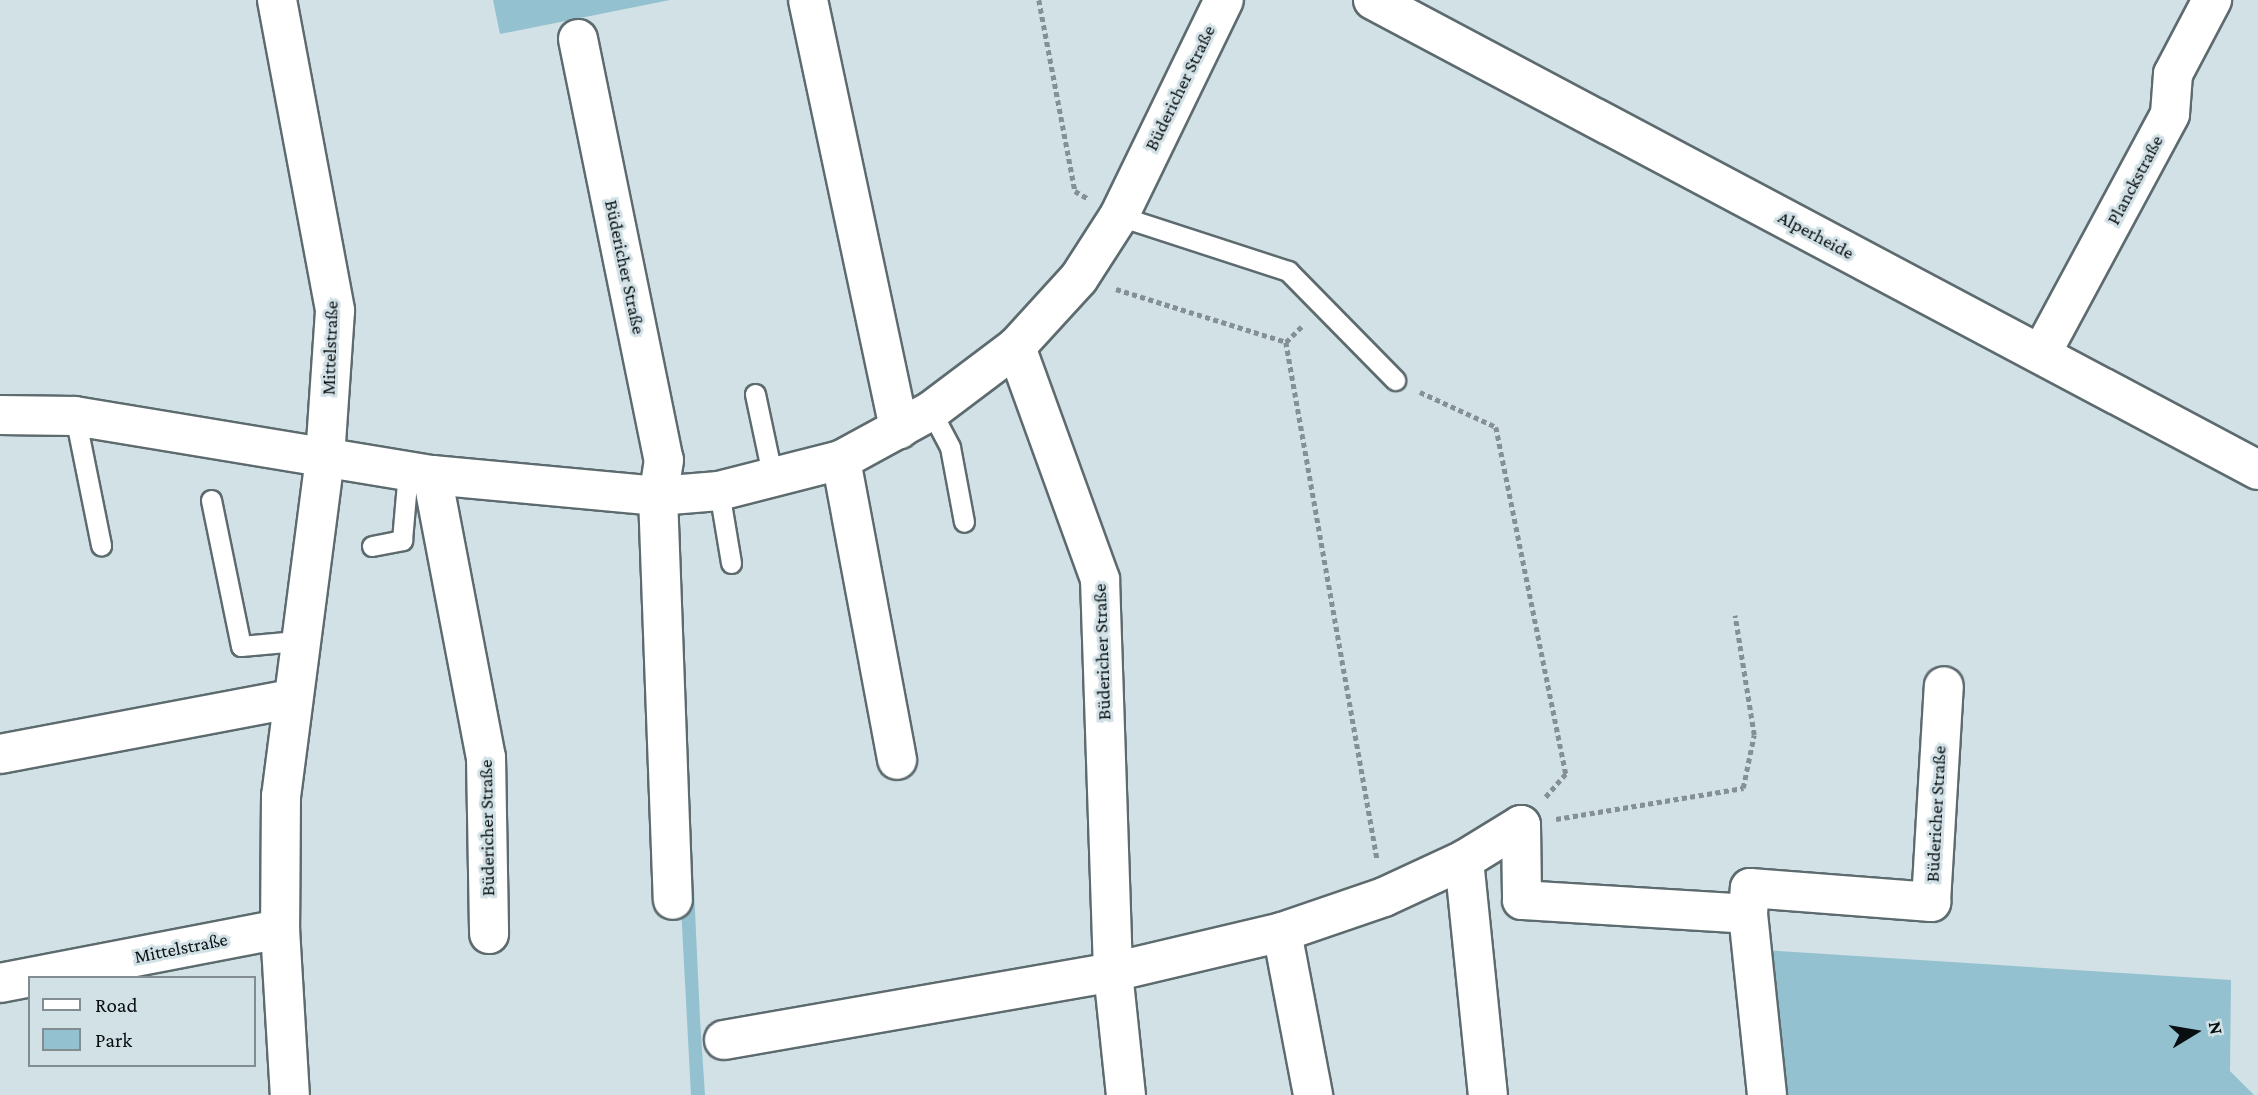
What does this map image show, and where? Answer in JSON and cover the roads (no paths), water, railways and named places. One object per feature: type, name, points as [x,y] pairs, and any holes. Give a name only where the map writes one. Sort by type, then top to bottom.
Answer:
[{"type":"street","name":"Mittelstraße","points":[[277,0],[335,311],[325,458],[297,641],[281,796],[280,929],[290,1095]]},
{"type":"street","points":[[808,0],[915,420]]},
{"type":"street","name":"Büdericher Straße","points":[[0,415],[75,416],[420,473],[658,496],[719,491],[841,460],[915,420],[1016,348],[1079,278],[1119,216],[1224,0]]},
{"type":"street","name":"Alperheide","points":[[1373,0],[2258,470]]},
{"type":"street","name":"Planckstraße","points":[[2041,354],[2170,114],[2173,74],[2212,0]]},
{"type":"street","name":"Büdericher Straße","points":[[578,39],[664,460],[658,496],[673,900]]},
{"type":"street","name":"Büdericher Straße","points":[[1016,348],[1100,579],[1113,972],[1126,1095]]},
{"type":"street","points":[[841,460],[897,760]]},
{"type":"street","name":"Büdericher Straße","points":[[420,473],[486,757],[489,934]]},
{"type":"street","name":"Büdericher Straße","points":[[1767,1095],[1748,914],[1750,888],[1931,902],[1944,687]]},
{"type":"street","points":[[0,754],[290,699]]},
{"type":"street","points":[[724,1040],[1113,972],[1282,932],[1384,897],[1464,860],[1521,825],[1522,900],[1748,914]]},
{"type":"street","points":[[1464,860],[1488,1095]]},
{"type":"street","name":"Mittelstraße","points":[[36,976],[280,929]]},
{"type":"street","points":[[1282,932],[1312,1095]]},
{"type":"street","name":"Mittelstraße","points":[[0,983],[28,978]]},
{"type":"lane","points":[[1119,216],[1288,271],[1395,380]]},
{"type":"lane","points":[[755,394],[773,479]]},
{"type":"lane","points":[[75,416],[100,545]]},
{"type":"lane","points":[[915,420],[950,447],[964,522]]},
{"type":"lane","points":[[372,546],[402,540],[420,473]]},
{"type":"lane","points":[[719,491],[732,563]]},
{"type":"lane","points":[[211,500],[241,646],[297,641]]}]
